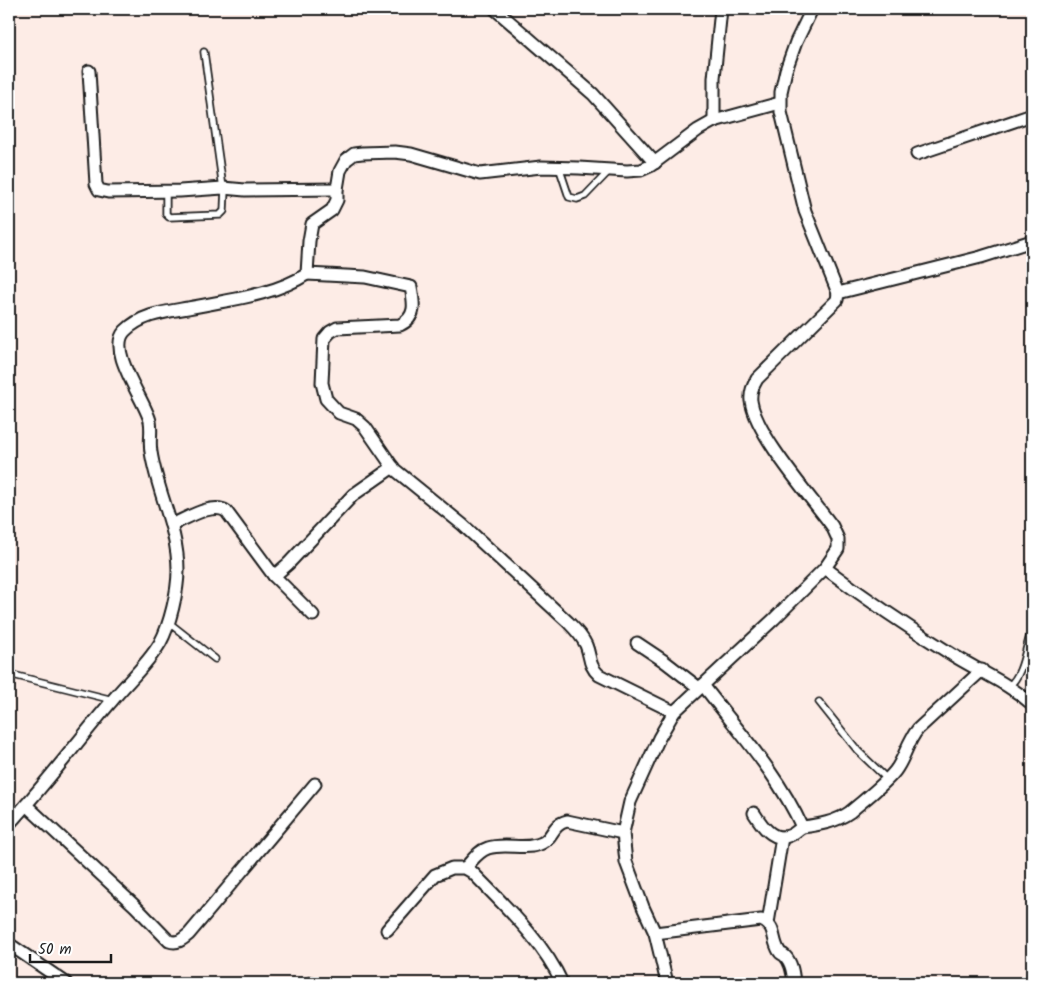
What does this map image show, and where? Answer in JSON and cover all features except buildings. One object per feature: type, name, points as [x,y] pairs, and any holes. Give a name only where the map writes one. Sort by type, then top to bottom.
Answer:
[{"type":"street","points":[[496,9],[593,94],[655,163]]},
{"type":"street","points":[[714,121],[714,78],[721,9]]},
{"type":"street","points":[[668,983],[655,933],[626,862],[623,833],[630,802],[659,738],[674,712],[774,619],[825,568],[838,550],[838,539],[832,526],[768,439],[755,416],[751,399],[752,387],[757,379],[837,300],[838,293],[805,212],[780,103],[786,70],[796,42],[812,9]]},
{"type":"street","points":[[89,71],[96,184],[99,190],[108,192],[166,192],[224,189],[337,189]]},
{"type":"street","points":[[307,274],[312,224],[332,210],[337,200],[340,171],[346,160],[354,154],[395,152],[412,154],[480,174],[541,167],[627,172],[641,170],[655,163],[698,130],[714,121],[780,103]]},
{"type":"street","points":[[917,154],[1032,115]]},
{"type":"street","points":[[838,293],[981,257],[1032,241]]},
{"type":"street","points":[[9,824],[146,662],[159,644],[168,622],[178,570],[171,525],[151,451],[150,422],[126,369],[118,344],[124,332],[149,315],[281,287],[307,274],[366,277],[411,287],[413,299],[412,316],[407,322],[400,325],[337,328],[324,339],[322,383],[326,399],[339,413],[356,419],[365,426],[392,467],[463,525],[568,622],[586,643],[593,670],[599,675],[674,712]]},
{"type":"street","points":[[274,576],[288,564],[353,495],[392,467]]},
{"type":"street","points":[[171,525],[212,508],[221,508],[226,511],[238,524],[274,576],[313,615]]},
{"type":"street","points":[[825,568],[861,595],[949,653],[1009,686],[1032,704]]},
{"type":"street","points":[[637,643],[701,686],[764,762],[786,795],[802,828]]},
{"type":"street","points":[[754,813],[763,828],[782,837],[790,836],[802,828],[820,825],[842,817],[887,779],[903,759],[910,739],[918,729],[982,670]]},
{"type":"street","points":[[26,805],[135,906],[169,941],[174,943],[189,934],[315,784]]},
{"type":"street","points":[[465,868],[478,854],[487,848],[541,844],[549,839],[554,829],[560,823],[567,821],[623,833]]},
{"type":"street","points":[[768,923],[782,837]]},
{"type":"street","points":[[387,930],[435,875],[452,868],[465,868],[472,872],[509,909],[553,965],[562,983]]},
{"type":"street","points":[[655,933],[761,920],[768,923],[772,928],[779,952],[786,957],[791,966],[794,983]]},
{"type":"street","points":[[9,944],[66,983]]},
{"type":"lane","points":[[166,192],[166,214],[169,217],[220,215],[224,211],[224,189],[204,52]]},
{"type":"lane","points":[[559,167],[569,197],[577,200],[585,196],[610,170]]},
{"type":"lane","points":[[168,622],[215,659]]},
{"type":"lane","points":[[1009,686],[1015,681],[1032,630]]},
{"type":"lane","points":[[9,674],[112,700]]},
{"type":"lane","points":[[819,702],[858,751],[887,779]]}]
